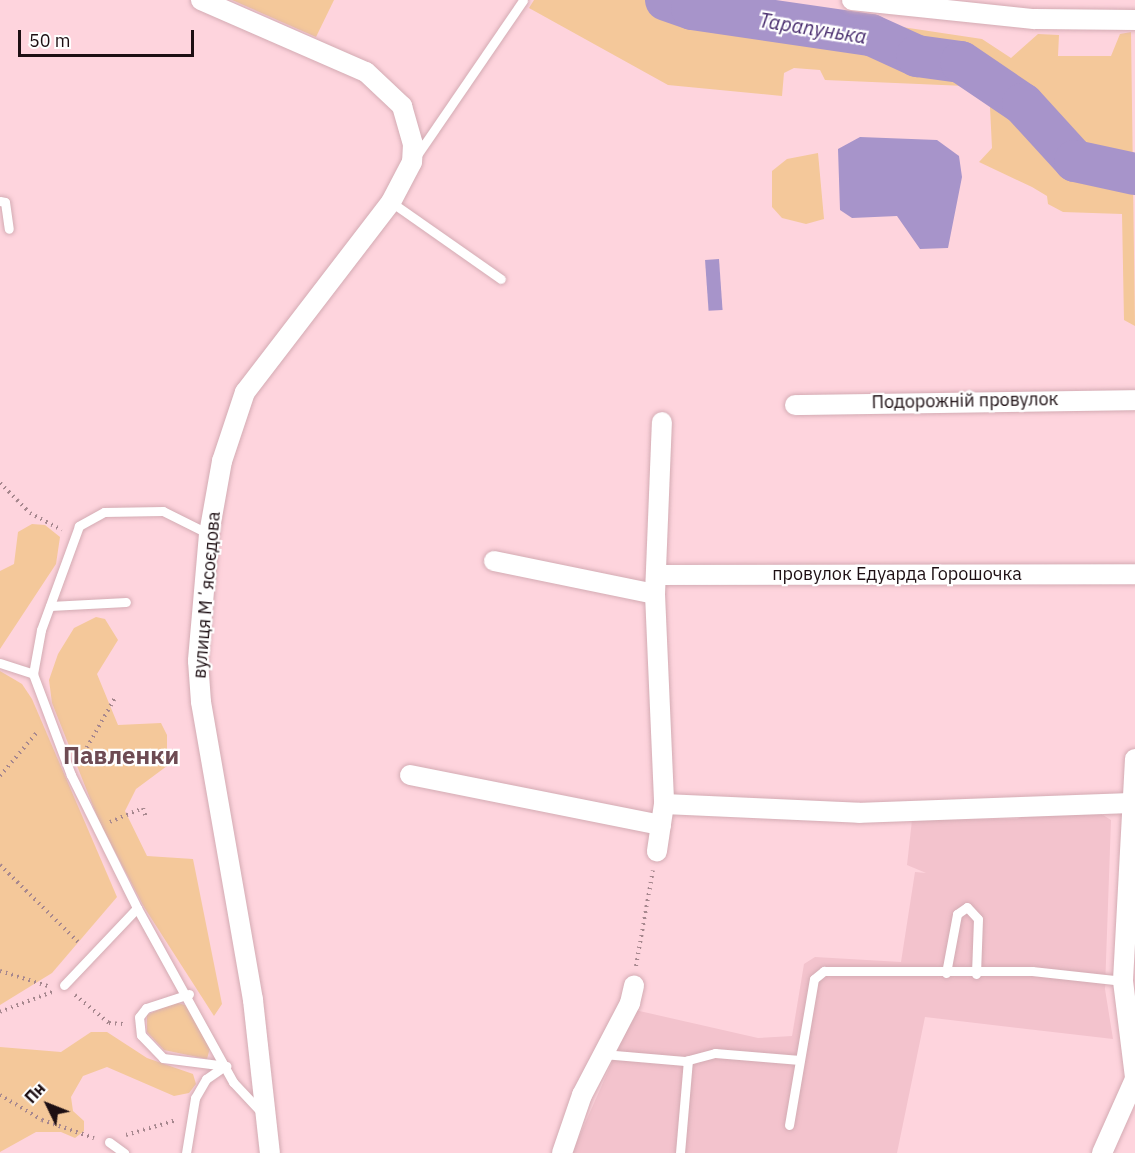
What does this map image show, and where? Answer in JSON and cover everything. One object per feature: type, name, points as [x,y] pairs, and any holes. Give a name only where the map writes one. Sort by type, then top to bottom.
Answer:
[{"type":"street","name":"вулиця Мʼясоєдова","points":[[201,0],[318,48],[385,86],[412,128],[412,162],[391,202],[246,392],[222,461],[209,534],[198,661],[201,702],[270,1121],[270,1153]]},
{"type":"street","points":[[852,0],[1034,20],[1135,20]]},
{"type":"street","name":"Подорожній провулок","points":[[795,405],[1135,400]]},
{"type":"street","points":[[657,851],[664,804],[657,584],[662,422]]},
{"type":"street","name":"провулок Едуарда Горошочка","points":[[494,561],[657,584],[1135,574]]},
{"type":"street","points":[[1102,1153],[1135,1078],[1123,981],[1128,803],[1135,759]]},
{"type":"street","points":[[410,775],[661,825]]},
{"type":"street","points":[[664,804],[859,813],[1128,803]]},
{"type":"street","points":[[562,1153],[601,1053],[630,1003],[634,985]]},
{"type":"lane","name":"вулиця Мʼясоєдова","points":[[412,162],[523,0]]},
{"type":"lane","points":[[0,201],[5,202],[9,229]]},
{"type":"lane","points":[[391,202],[501,279]]},
{"type":"lane","points":[[209,534],[173,513],[118,511],[87,520],[73,541],[50,606],[33,674],[71,775],[138,908],[189,994],[226,1066],[270,1121]]},
{"type":"lane","points":[[50,606],[126,602]]},
{"type":"lane","points":[[0,663],[33,674]]},
{"type":"lane","points":[[945,973],[957,914],[967,907],[978,919],[976,974]]},
{"type":"lane","points":[[64,985],[138,908]]},
{"type":"lane","points":[[789,1125],[818,974],[976,974],[1032,971],[1123,981]]},
{"type":"lane","points":[[189,994],[153,1004],[138,1022],[146,1044],[158,1055],[198,1066],[226,1066]]},
{"type":"lane","points":[[601,1053],[688,1060],[715,1053],[800,1060]]},
{"type":"lane","points":[[680,1153],[688,1060]]},
{"type":"lane","points":[[186,1153],[188,1119],[206,1078],[226,1066]]},
{"type":"lane","points":[[109,1142],[124,1153]]},
{"type":"path","points":[[0,483],[30,513],[53,522],[73,541]]},
{"type":"path","points":[[71,775],[116,696]]},
{"type":"path","points":[[0,776],[49,718]]},
{"type":"path","points":[[97,827],[143,808],[146,817]]},
{"type":"path","points":[[634,985],[657,851]]},
{"type":"path","points":[[0,865],[92,955]]},
{"type":"path","points":[[0,971],[58,988],[0,1012]]},
{"type":"path","points":[[89,1007],[109,1023],[138,1022]]},
{"type":"path","points":[[0,1095],[42,1120],[109,1142],[145,1126],[188,1119]]},
{"type":"shaded area","points":[[232,0],[334,0],[316,37]]},
{"type":"shaded area","points":[[534,0],[722,0],[982,39],[1011,58],[1038,34],[1059,35],[1058,56],[1111,56],[1120,34],[1131,32],[1135,326],[1124,320],[1122,214],[1063,212],[1048,204],[1047,196],[1032,187],[979,162],[992,148],[989,87],[825,80],[820,70],[794,68],[784,73],[782,96],[668,85],[529,8]]},
{"type":"shaded area","points":[[860,137],[937,140],[959,156],[962,177],[948,248],[920,249],[897,216],[852,218],[840,210],[838,149]]},
{"type":"shaded area","points":[[818,153],[824,219],[806,224],[782,218],[772,207],[772,171],[787,159]]},
{"type":"shaded area","points":[[719,259],[723,310],[709,311],[705,260]]},
{"type":"shaded area","points":[[32,524],[45,525],[60,537],[56,564],[0,649],[0,571],[14,564],[18,532]]},
{"type":"shaded area","points":[[96,617],[105,619],[118,640],[97,674],[118,725],[161,723],[167,735],[167,766],[136,789],[125,811],[147,856],[193,859],[222,1004],[214,1016],[144,907],[99,821],[52,703],[49,680],[58,654],[74,628]]},
{"type":"shaded area","points":[[0,671],[22,684],[32,699],[117,897],[52,973],[0,1005]]},
{"type":"shaded area","points":[[1036,811],[1098,812],[1111,820],[1105,989],[1113,1039],[925,1017],[897,1153],[572,1153],[635,1010],[758,1038],[792,1036],[804,964],[815,957],[901,962],[915,872],[926,873],[907,865],[912,820],[1017,819]]},
{"type":"shaded area","points":[[175,1002],[188,1006],[210,1048],[207,1059],[164,1050],[147,1032],[147,1015]]},
{"type":"shaded area","points":[[91,1032],[107,1032],[147,1058],[193,1074],[196,1084],[189,1093],[174,1096],[107,1067],[83,1076],[71,1097],[73,1111],[84,1121],[84,1131],[75,1138],[61,1132],[36,1132],[0,1152],[0,1047],[61,1052]]},
{"type":"waterway","name":"Тарапунька","points":[[666,0],[692,9],[871,35],[917,56],[961,62],[1023,104],[1075,161],[1135,174]]},
{"type":"district","name":"Павленки","points":[[121,756]]}]
